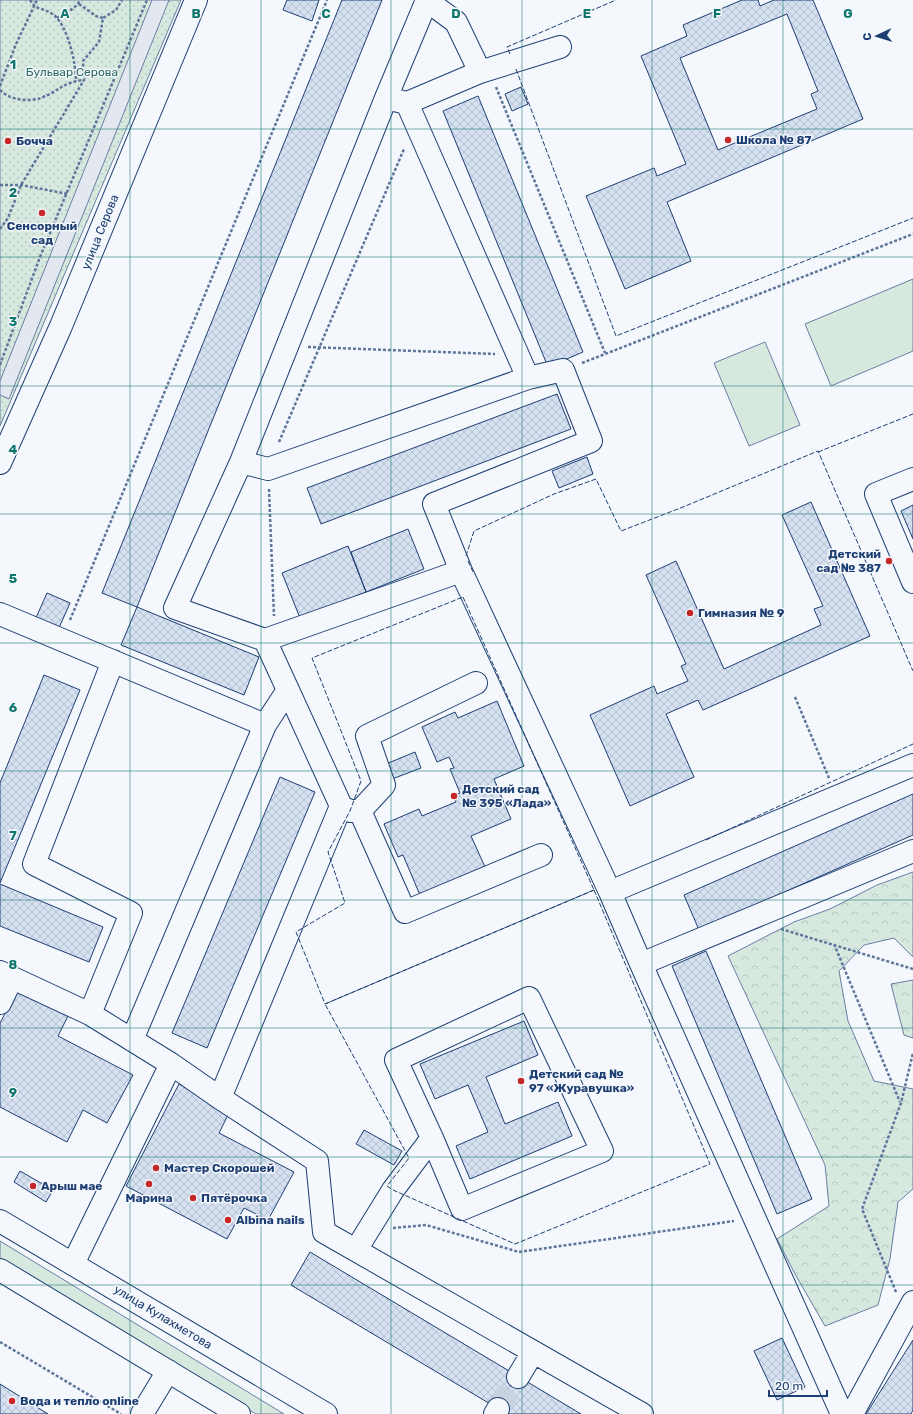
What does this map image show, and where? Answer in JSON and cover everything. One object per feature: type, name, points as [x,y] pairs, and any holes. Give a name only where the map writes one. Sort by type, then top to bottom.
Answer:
[{"type":"main road","name":"улица Серова","points":[[0,463],[61,326],[196,0]]},
{"type":"main road","points":[[461,571],[270,638],[175,608],[241,462],[386,98],[427,0],[456,22],[484,71]]},
{"type":"main road","points":[[412,112],[484,71],[560,47]]},
{"type":"main road","points":[[386,98],[412,112],[528,378]]},
{"type":"main road","points":[[241,462],[268,469],[528,378],[563,370],[591,441],[434,504],[461,571],[610,892],[842,1414]]},
{"type":"main road","points":[[913,479],[876,494],[913,582]]},
{"type":"main road","points":[[0,614],[265,725]]},
{"type":"main road","points":[[270,638],[288,690],[405,912],[540,854]]},
{"type":"main road","points":[[90,1014],[131,913],[34,864],[113,661]]},
{"type":"main road","points":[[220,1098],[350,809],[384,786],[367,736],[476,683]]},
{"type":"main road","points":[[132,1040],[265,725],[288,690]]},
{"type":"main road","points":[[610,892],[913,765]]},
{"type":"main road","points":[[641,964],[913,851]]},
{"type":"main road","points":[[0,1003],[6,975],[90,1014],[171,1064],[220,1098],[318,1161],[324,1232],[642,1414]]},
{"type":"main road","points":[[529,998],[602,1151],[462,1209],[432,1138],[396,1060],[529,998]]},
{"type":"main road","points":[[73,1264],[171,1064]]},
{"type":"main road","points":[[356,1250],[393,1190],[432,1138]]},
{"type":"main road","name":"улица Кулахметова","points":[[0,1221],[326,1414]]},
{"type":"main road","points":[[0,1270],[239,1414]]},
{"type":"main road","points":[[852,1414],[909,1308]]},
{"type":"main road","points":[[518,1377],[533,1352]]},
{"type":"main road","points":[[142,1414],[168,1371]]},
{"type":"path","points":[[30,0],[35,7],[48,11],[57,18],[75,60],[76,81]]},
{"type":"path","points":[[0,86],[16,44],[35,7],[37,0]]},
{"type":"path","points":[[57,18],[72,9],[80,0]]},
{"type":"path","points":[[78,4],[96,16],[103,18],[116,10],[122,0]]},
{"type":"path","points":[[0,365],[40,257],[68,194],[147,1],[142,0]]},
{"type":"path","points":[[69,622],[327,0]]},
{"type":"path","points":[[0,229],[8,218],[21,185],[84,80],[83,61],[99,42],[103,18]]},
{"type":"path","points":[[484,71],[605,353]]},
{"type":"path","points":[[0,90],[6,95],[18,99],[37,99],[65,84],[84,80]]},
{"type":"path","points":[[270,638],[268,469],[319,348],[412,112]]},
{"type":"path","points":[[0,185],[21,185],[68,194]]},
{"type":"path","points":[[563,370],[913,234]]},
{"type":"path","points":[[287,346],[518,355]]},
{"type":"path","points":[[795,697],[837,797]]},
{"type":"path","points":[[750,920],[913,969]]},
{"type":"path","points":[[834,944],[901,1103]]},
{"type":"path","points":[[909,1308],[862,1209],[901,1103],[913,1053]]},
{"type":"path","points":[[369,1230],[426,1225],[519,1252],[754,1218]]},
{"type":"path","points":[[0,1342],[121,1414]]},
{"type":"green space","name":"Бульвар Серова","points":[[0,0],[181,0],[0,426]]},
{"type":"green space","points":[[913,279],[913,351],[831,386],[805,324]]},
{"type":"green space","points":[[765,342],[800,425],[749,446],[714,363]]},
{"type":"green space","points":[[913,872],[913,957],[894,938],[864,945],[839,971],[848,1021],[874,1081],[913,1089],[913,1189],[898,1202],[890,1259],[878,1305],[825,1326],[777,1239],[829,1206],[825,1165],[728,956],[794,922],[830,909],[877,885]]},
{"type":"green space","points":[[913,980],[913,1038],[904,1035],[891,984]]},
{"type":"green space","points":[[0,1241],[284,1414],[256,1414],[0,1259]]},
{"type":"shaded area","points":[[152,0],[169,0],[9,399],[0,395],[0,381]]},
{"type":"building","points":[[287,0],[319,0],[312,21],[283,10]]},
{"type":"building","points":[[342,0],[382,0],[137,607],[102,593]]},
{"type":"building","points":[[742,0],[758,0],[760,6],[774,0],[813,0],[863,119],[667,202],[691,261],[625,289],[586,196],[654,168],[657,176],[686,164],[641,56],[687,36],[683,25]],"holes":[[[787,14],[818,91],[811,94],[817,109],[718,150],[680,58]]]},
{"type":"building","points":[[521,87],[528,104],[512,111],[505,94]]},
{"type":"building","points":[[478,96],[583,352],[548,367],[443,111]]},
{"type":"building","points":[[557,394],[571,429],[321,524],[307,488]]},
{"type":"building","points":[[587,457],[593,474],[559,488],[552,471]]},
{"type":"building","points":[[811,502],[870,636],[703,710],[698,700],[666,714],[694,777],[630,806],[590,715],[654,686],[657,694],[688,681],[681,666],[686,664],[646,575],[676,561],[724,669],[821,625],[814,609],[823,606],[782,515]]},
{"type":"building","points":[[913,505],[913,539],[901,511]]},
{"type":"building","points":[[408,529],[424,569],[366,592],[351,552]]},
{"type":"building","points":[[348,546],[366,592],[300,618],[282,573]]},
{"type":"building","points":[[47,593],[70,603],[58,630],[35,620]]},
{"type":"building","points":[[137,607],[259,657],[244,695],[121,645]]},
{"type":"building","points":[[44,675],[80,690],[0,883],[0,783]]},
{"type":"building","points":[[497,701],[524,766],[494,779],[511,819],[471,836],[485,867],[420,895],[403,855],[398,857],[384,824],[419,809],[422,816],[456,802],[453,796],[460,793],[450,769],[454,768],[449,757],[437,762],[422,727],[455,712],[458,718]]},
{"type":"building","points":[[415,752],[421,768],[392,779],[386,764]]},
{"type":"building","points":[[280,777],[315,792],[207,1048],[172,1033]]},
{"type":"building","points":[[913,794],[913,835],[699,930],[684,895]]},
{"type":"building","points":[[0,884],[103,927],[89,962],[0,926]]},
{"type":"building","points":[[706,951],[812,1199],[777,1214],[672,966]]},
{"type":"building","points":[[19,987],[69,1014],[58,1036],[133,1075],[107,1123],[83,1110],[67,1142],[0,1107],[0,1023]]},
{"type":"building","points":[[524,1021],[538,1055],[486,1077],[505,1124],[558,1102],[572,1136],[470,1179],[456,1146],[488,1132],[468,1085],[435,1099],[420,1064]]},
{"type":"building","points":[[179,1084],[230,1111],[219,1133],[294,1172],[268,1220],[244,1208],[227,1239],[126,1186]]},
{"type":"building","points":[[364,1130],[402,1151],[394,1165],[356,1144]]},
{"type":"building","name":"Арыш мае","points":[[20,1171],[53,1190],[46,1202],[14,1182]]},
{"type":"building","points":[[310,1252],[581,1414],[507,1414],[291,1285]]},
{"type":"building","points":[[782,1338],[805,1387],[777,1400],[754,1351]]},
{"type":"building","points":[[913,1340],[913,1410],[911,1414],[866,1414]]},
{"type":"building","points":[[0,1384],[48,1414],[0,1414]]},
{"type":"tunnel","points":[[498,1409],[518,1377]]},
{"type":"fence","points":[[510,54],[507,47],[616,0]]},
{"type":"fence","points":[[516,69],[616,336],[913,218]]},
{"type":"fence","points":[[818,452],[913,414]]},
{"type":"fence","points":[[466,556],[474,531],[554,494],[596,479],[621,531],[818,451],[913,671]]},
{"type":"fence","points":[[468,561],[474,574]]},
{"type":"fence","points":[[463,597],[594,890],[325,1004],[296,932],[345,903],[328,852],[350,811],[361,781],[312,658],[463,597]]},
{"type":"fence","points":[[706,840],[913,744]]},
{"type":"fence","points":[[594,890],[710,1164],[515,1244],[387,1186],[409,1158],[325,1004],[594,890]]},
{"type":"place","name":"Школа № 87","points":[[728,140]]},
{"type":"place","name":"Бочча","points":[[8,141]]},
{"type":"place","name":"Сенсорный сад","points":[[42,213]]},
{"type":"place","name":"Детский сад № 387","points":[[889,561]]},
{"type":"place","name":"Гимназия № 9","points":[[690,613]]},
{"type":"place","name":"Детский сад № 395 «Лада»","points":[[454,796]]},
{"type":"place","name":"Детский сад № 97 «Журавушка»","points":[[521,1081]]},
{"type":"place","name":"Мастер Скорошей","points":[[156,1168]]},
{"type":"place","name":"Марина","points":[[149,1184]]},
{"type":"place","name":"Арыш мае","points":[[33,1186]]},
{"type":"place","name":"Пятёрочка","points":[[193,1198]]},
{"type":"place","name":"Albina nails","points":[[228,1220]]},
{"type":"place","name":"Вода и тепло online","points":[[12,1401]]}]
